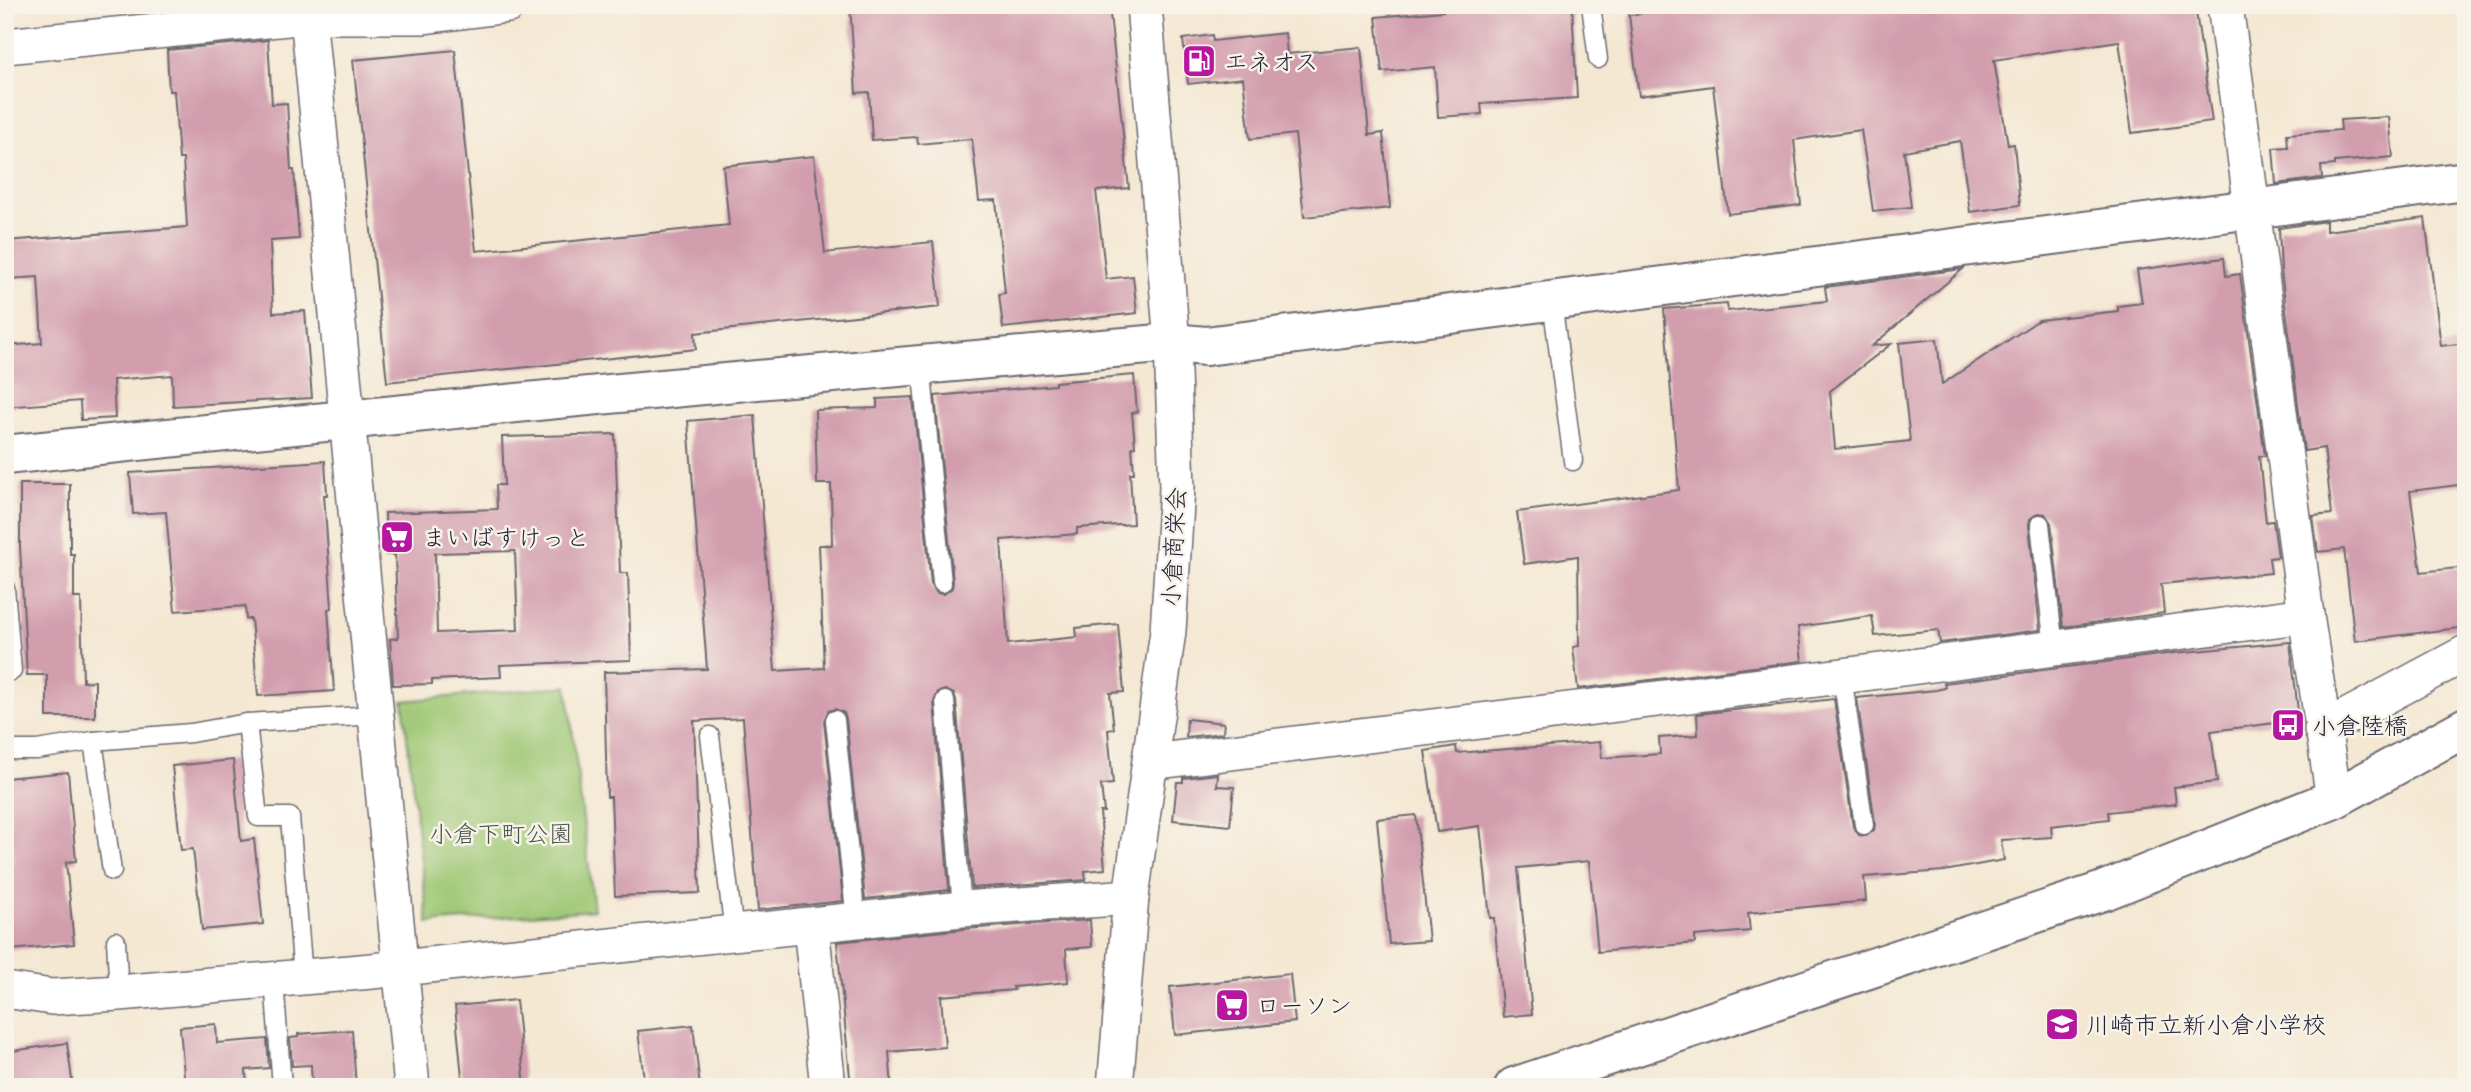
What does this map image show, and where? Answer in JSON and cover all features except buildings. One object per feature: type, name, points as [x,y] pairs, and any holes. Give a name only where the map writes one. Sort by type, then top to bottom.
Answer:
[{"type":"street","points":[[5,46],[307,10],[424,16],[508,5]]},
{"type":"street","name":"小倉商栄会","points":[[1115,1087],[1130,897],[1168,631],[1177,488],[1172,342],[1144,5]]},
{"type":"street","points":[[2225,5],[2306,615],[2334,799]]},
{"type":"street","points":[[307,10],[412,1087]]},
{"type":"street","points":[[5,455],[921,364],[1172,342],[1206,346],[2466,181]]},
{"type":"street","points":[[1151,762],[2306,615]]},
{"type":"street","points":[[2322,730],[2466,653]]},
{"type":"street","points":[[1514,1087],[2106,890],[2334,799],[2466,727]]},
{"type":"street","points":[[5,990],[52,997],[119,993],[401,968],[962,909],[1130,897]]},
{"type":"street","points":[[811,926],[828,1087]]},
{"type":"lane","points":[[1591,5],[1598,59]]},
{"type":"lane","points":[[1552,300],[1573,461]]},
{"type":"lane","points":[[921,364],[942,583]]},
{"type":"lane","points":[[2040,524],[2054,648]]},
{"type":"lane","points":[[5,588],[12,671]]},
{"type":"lane","points":[[1842,676],[1864,825]]},
{"type":"lane","points":[[945,701],[962,909]]},
{"type":"lane","points":[[5,750],[37,750],[93,741],[191,733],[247,723],[375,715]]},
{"type":"lane","points":[[835,720],[856,921]]},
{"type":"lane","points":[[247,723],[258,817],[290,817],[288,979],[282,1087]]},
{"type":"lane","points":[[710,736],[734,933]]},
{"type":"lane","points":[[93,741],[112,871]]},
{"type":"lane","points":[[116,940],[119,993]]},
{"type":"green space","name":"小倉下町公園","points":[[567,686],[594,910],[428,923],[403,701]]},
{"type":"place","name":"エネオス","points":[[1199,61]]},
{"type":"place","name":"まいばすけっと","points":[[397,537]]},
{"type":"place","name":"小倉陸橋","points":[[2288,725]]},
{"type":"place","name":"ローソン","points":[[1232,1005]]},
{"type":"place","name":"川崎市立新小倉小学校","points":[[2062,1024]]}]
